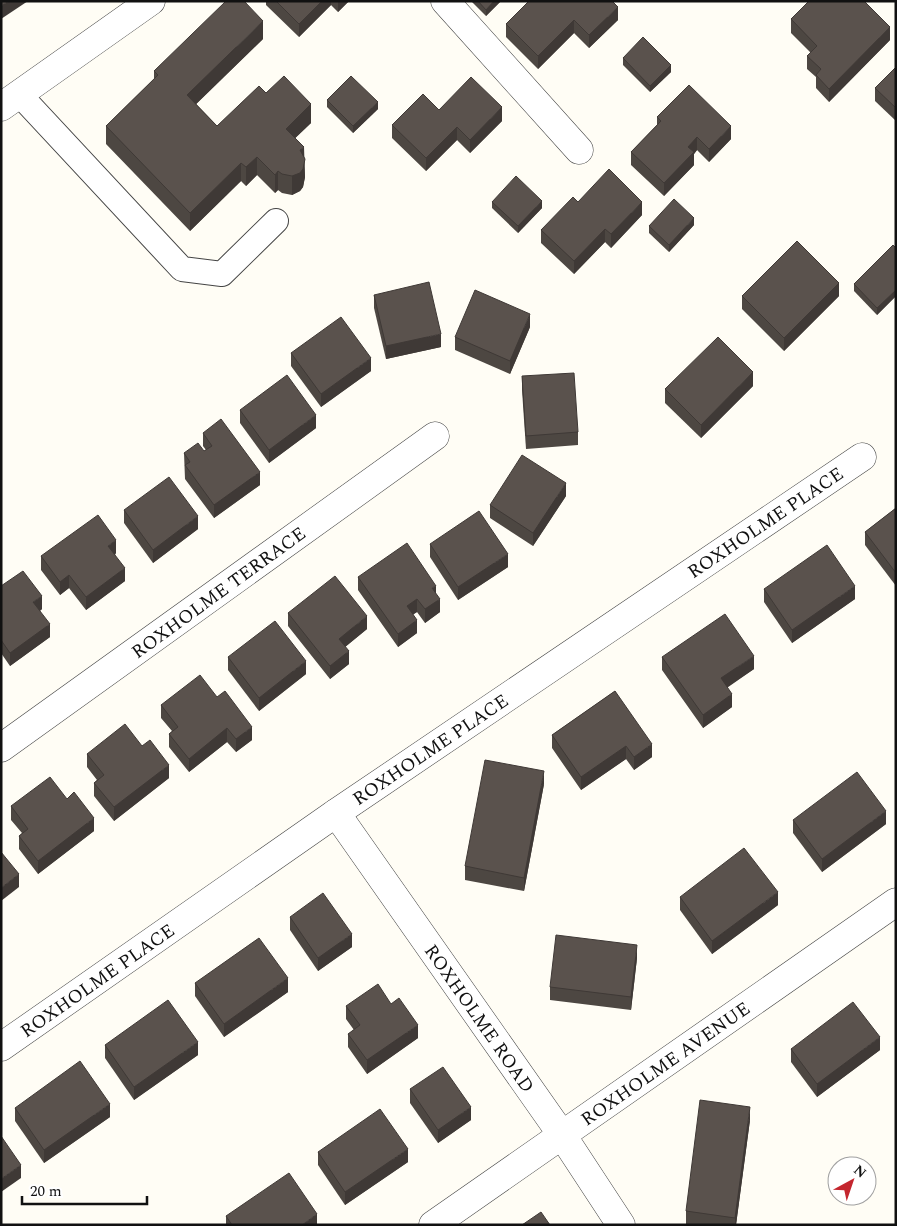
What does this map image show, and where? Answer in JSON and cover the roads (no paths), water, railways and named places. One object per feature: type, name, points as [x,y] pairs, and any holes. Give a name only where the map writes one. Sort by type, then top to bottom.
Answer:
[{"type":"street","points":[[10,100],[151,1]]},
{"type":"street","points":[[445,1],[579,150]]},
{"type":"street","name":"ROXHOLME TERRACE","points":[[1,748],[435,436]]},
{"type":"street","name":"ROXHOLME PLACE","points":[[1,1047],[336,813],[862,456]]},
{"type":"street","name":"ROXHOLME ROAD","points":[[336,813],[562,1136],[621,1225]]},
{"type":"street","name":"ROXHOLME AVENUE","points":[[433,1225],[896,902]]},
{"type":"lane","points":[[10,100],[182,269],[222,274],[276,221]]}]
